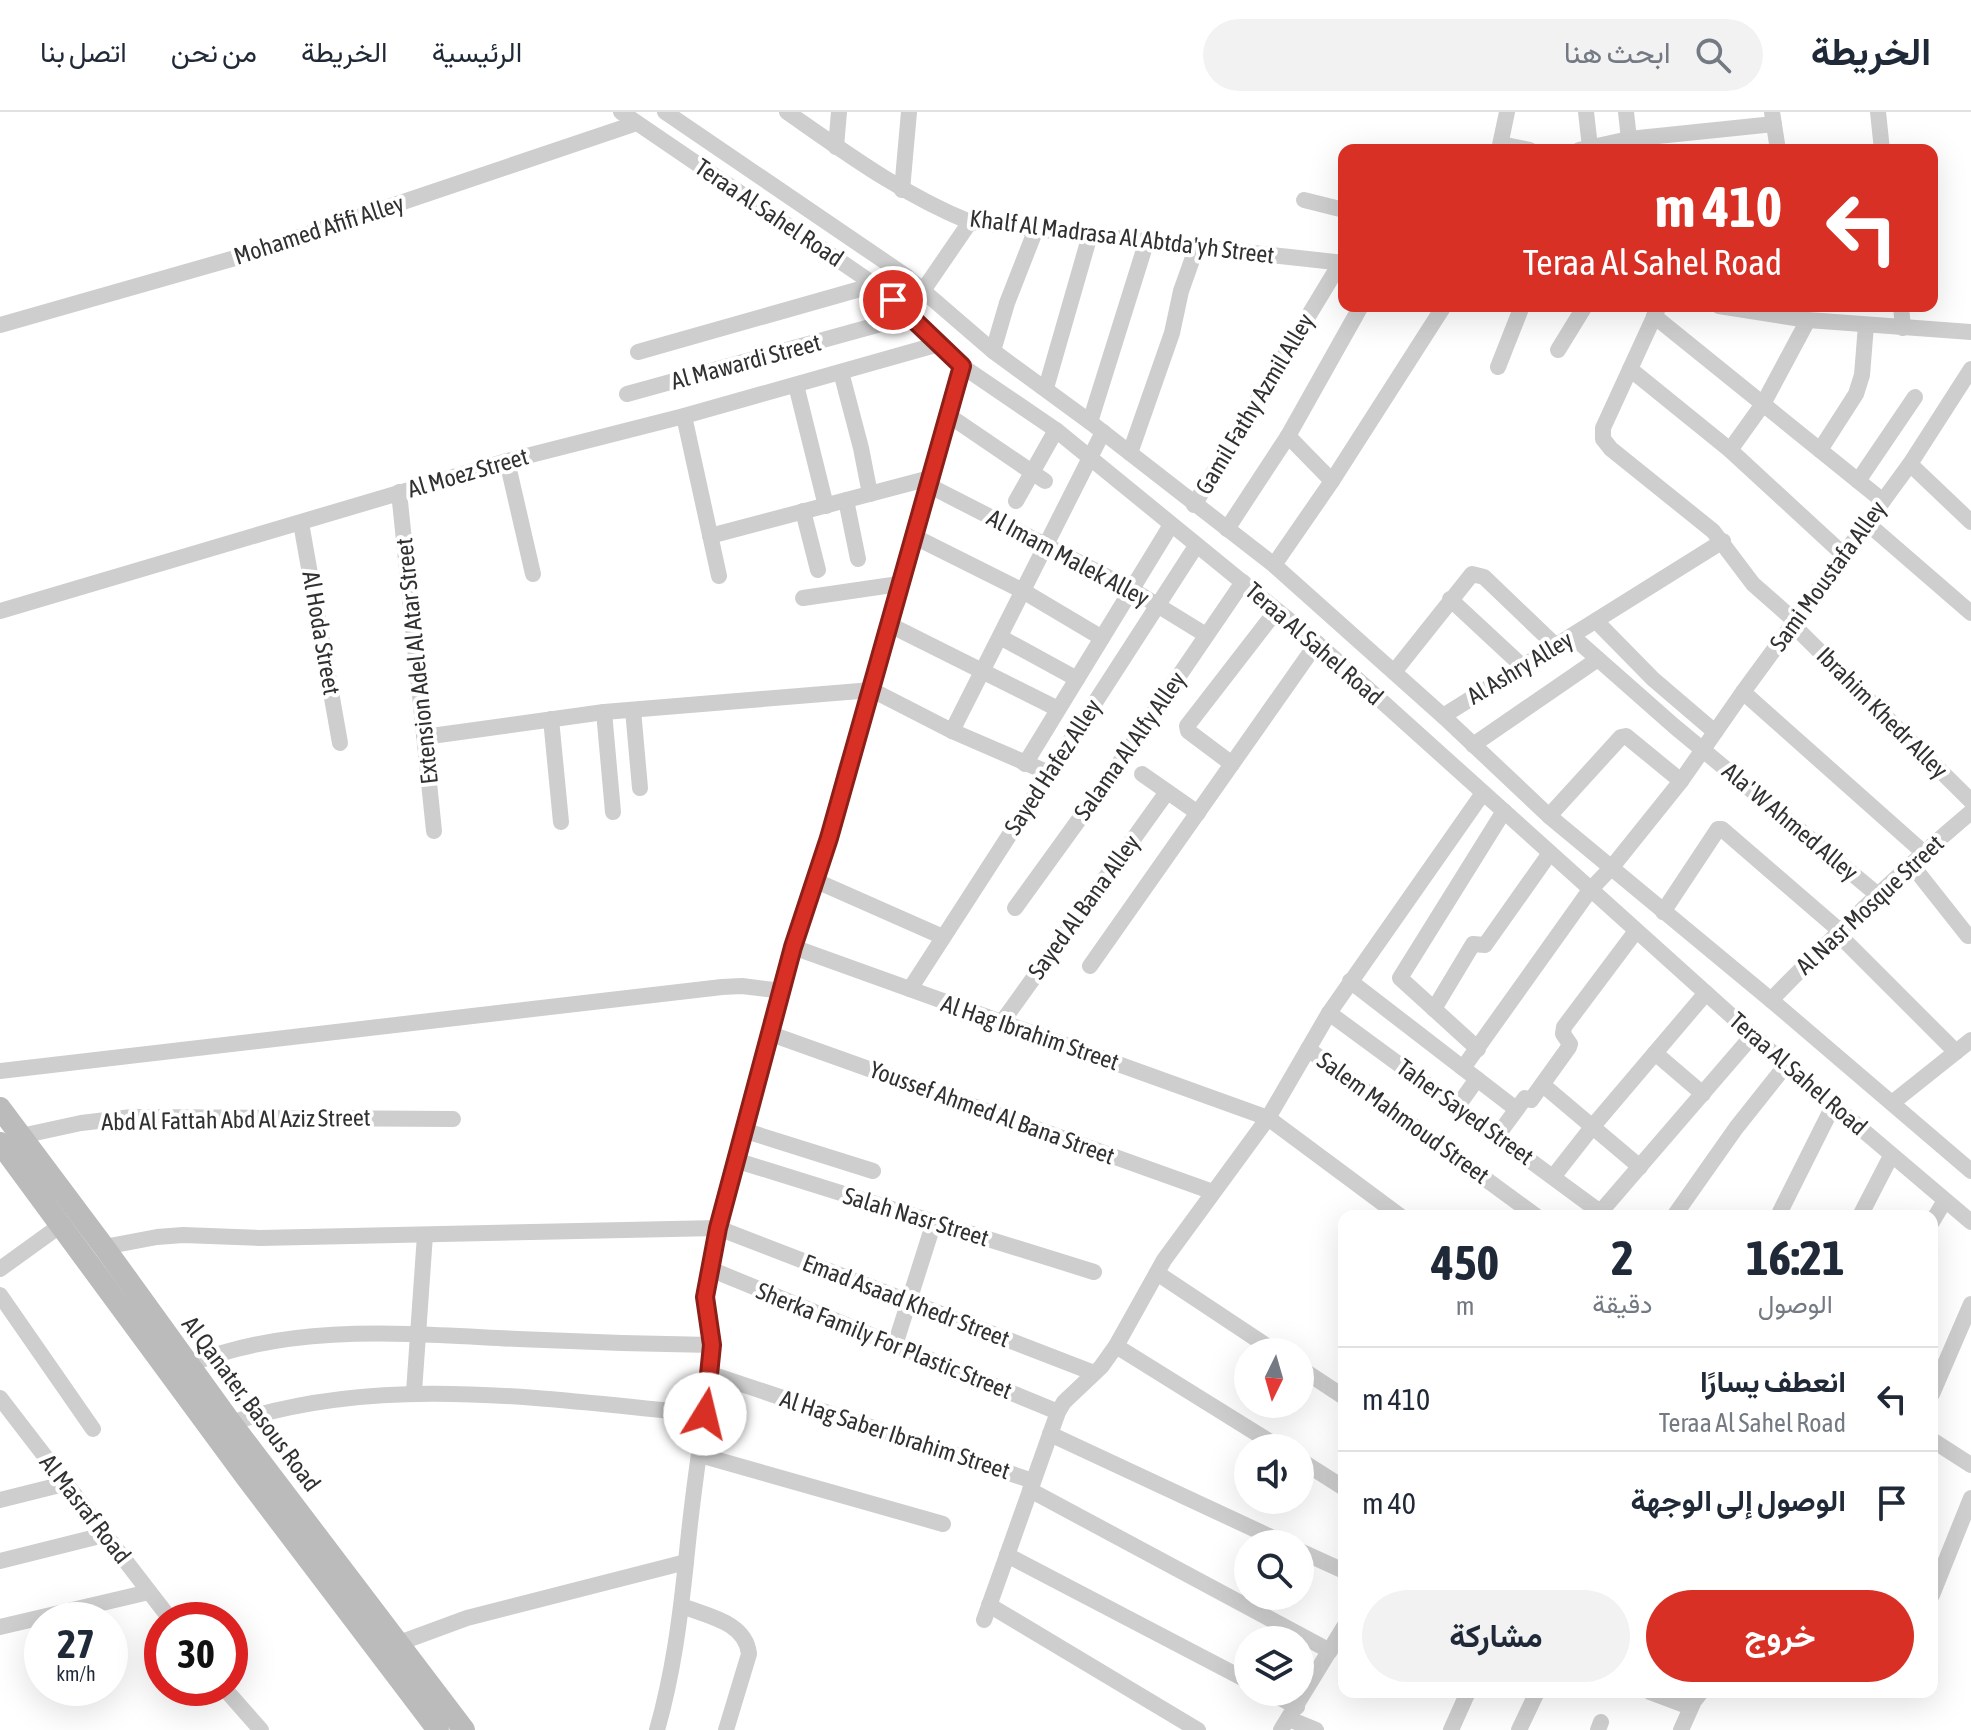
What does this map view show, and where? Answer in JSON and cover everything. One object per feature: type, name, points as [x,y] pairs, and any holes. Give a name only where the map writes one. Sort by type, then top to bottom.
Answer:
[{"type":"main road","name":"Al Qanater, Basous Road","points":[[0,1108],[10,1139],[61,1225],[246,1477],[438,1730]]},
{"type":"main road","name":"Al Qanater, Basous Road","points":[[10,1139],[104,1247],[231,1423],[464,1730]]},
{"type":"street","name":"Teraa Al Sahel Road","points":[[621,112],[634,124],[875,285],[962,366],[1056,430],[1243,582],[1317,643],[1786,1065],[1971,1222]]},
{"type":"street","name":"Teraa Al Sahel Road","points":[[665,112],[906,276],[993,351],[1046,388],[1274,565],[1443,716],[1549,816],[1971,1171]]},
{"type":"street","name":"Khalf Al Madrasa Al Abtda'yh Street","points":[[787,112],[902,190],[970,222],[1338,262]]},
{"type":"street","points":[[836,147],[839,112]]},
{"type":"street","points":[[902,190],[909,112]]},
{"type":"street","points":[[1501,144],[1507,112]]},
{"type":"street","points":[[1585,144],[1586,112]]},
{"type":"street","points":[[1626,112],[1629,139]]},
{"type":"street","points":[[1878,112],[1881,144]]},
{"type":"street","points":[[1607,144],[1773,118],[1777,144]]},
{"type":"street","name":"Mohamed Afifi Alley","points":[[0,325],[249,254],[634,124]]},
{"type":"street","points":[[1304,200],[1338,208]]},
{"type":"street","points":[[922,292],[970,222]]},
{"type":"street","points":[[993,351],[1007,303],[1036,229]]},
{"type":"street","points":[[1046,388],[1090,235]]},
{"type":"street","points":[[952,731],[1090,458],[1147,240]]},
{"type":"street","points":[[1130,453],[1172,333],[1181,291],[1197,246]]},
{"type":"street","name":"Gamil Fathy Azmil Alley","points":[[1194,505],[1338,269]]},
{"type":"street","points":[[638,352],[906,276]]},
{"type":"street","points":[[1227,529],[1288,436],[1358,312]]},
{"type":"street","points":[[1274,565],[1440,312]]},
{"type":"street","points":[[1498,367],[1520,312]]},
{"type":"street","points":[[1558,350],[1581,312]]},
{"type":"street","points":[[1656,312],[1630,369],[1730,450],[1844,555]]},
{"type":"street","points":[[1657,312],[1763,404],[1883,501]]},
{"type":"street","points":[[1757,312],[1808,320],[1971,332]]},
{"type":"street","points":[[1902,312],[1903,328]]},
{"type":"street","name":"Al Mawardi Street","points":[[627,394],[910,316]]},
{"type":"street","points":[[1730,450],[1763,404],[1808,320]]},
{"type":"street","points":[[1820,450],[1856,394],[1862,375],[1866,325]]},
{"type":"street","name":"Al Moez Street","points":[[0,611],[507,461],[684,416],[939,344]]},
{"type":"street","points":[[657,1730],[672,1670],[682,1606],[711,1374],[712,1345],[706,1312],[706,1282],[718,1228],[793,947],[872,690],[962,366]]},
{"type":"street","name":"Ibrahim Khedr Alley","points":[[1630,369],[1605,423],[1603,439],[1611,449],[1723,541],[1753,584],[1971,801]]},
{"type":"street","name":"Sami Moustafa Alley","points":[[1463,1068],[1590,890],[1681,781],[1910,464],[1971,369]]},
{"type":"street","points":[[841,372],[870,494]]},
{"type":"street","points":[[796,385],[826,506]]},
{"type":"street","points":[[1858,481],[1915,397]]},
{"type":"street","points":[[948,415],[1039,477]]},
{"type":"street","points":[[684,416],[719,576]]},
{"type":"street","points":[[1016,501],[1039,477],[1056,430]]},
{"type":"street","points":[[1288,436],[1332,481]]},
{"type":"street","points":[[507,461],[533,574]]},
{"type":"street","points":[[1910,464],[1971,522]]},
{"type":"street","points":[[710,536],[870,494],[929,482]]},
{"type":"street","name":"Al Imam Malek Alley","points":[[929,482],[1131,589],[1206,635]]},
{"type":"street","name":"Extension Adel Al Atar Street","points":[[399,492],[434,831]]},
{"type":"street","points":[[846,500],[858,559]]},
{"type":"street","points":[[803,511],[818,570]]},
{"type":"street","name":"Al Hoda Street","points":[[301,523],[340,743]]},
{"type":"street","points":[[1867,523],[1971,613]]},
{"type":"street","points":[[1025,764],[1171,525]]},
{"type":"street","points":[[913,536],[1023,591],[1102,638]]},
{"type":"street","name":"Al Ashry Alley","points":[[1443,716],[1723,541]]},
{"type":"street","name":"Sayed Hafez Alley","points":[[910,989],[1196,546]]},
{"type":"street","points":[[1394,672],[1450,599],[1469,577],[1477,574],[1484,577],[1555,645]]},
{"type":"street","name":"Salama Al Alfy Alley","points":[[1015,908],[1112,774],[1243,582]]},
{"type":"street","points":[[803,598],[899,584]]},
{"type":"street","points":[[1450,599],[1521,665]]},
{"type":"street","points":[[1232,764],[1188,731],[1187,726],[1276,611]]},
{"type":"street","points":[[1597,622],[1653,679],[1715,732]]},
{"type":"street","points":[[888,624],[1058,709]]},
{"type":"street","name":"Ala' W Ahmed Alley","points":[[1572,636],[1878,895]]},
{"type":"street","points":[[1000,637],[1077,679]]},
{"type":"street","points":[[1090,966],[1317,643]]},
{"type":"street","points":[[1473,745],[1598,659]]},
{"type":"street","points":[[424,737],[604,712],[872,690],[952,731],[1049,773]]},
{"type":"street","points":[[1743,692],[1917,858],[1968,936]]},
{"type":"street","points":[[633,710],[640,788]]},
{"type":"street","points":[[604,712],[613,812]]},
{"type":"street","points":[[551,719],[561,822]]},
{"type":"street","points":[[1549,816],[1621,737],[1626,736],[1681,781]]},
{"type":"street","points":[[1142,774],[1198,813]]},
{"type":"street","name":"Sayed Al Bana Alley","points":[[1002,1022],[1167,792]]},
{"type":"street","points":[[1198,1730],[987,1612],[1064,1402],[1116,1346],[1157,1273],[1268,1118],[1350,981],[1483,793]]},
{"type":"street","points":[[1478,1049],[1400,978],[1504,811]]},
{"type":"street","name":"Al Nasr Mosque Street","points":[[1771,1000],[1838,932],[1971,812]]},
{"type":"street","points":[[1663,912],[1719,828],[1838,932],[1956,1052]]},
{"type":"street","points":[[1434,1009],[1473,944],[1485,945],[1550,853]]},
{"type":"street","points":[[814,880],[943,937]]},
{"type":"street","points":[[1497,1136],[1525,1098],[1531,1101],[1569,1047],[1563,1034],[1564,1027],[1636,931]]},
{"type":"street","name":"Al Hag Ibrahim Street","points":[[793,947],[1268,1118],[1392,1210]]},
{"type":"street","points":[[1350,981],[1516,1109]]},
{"type":"street","points":[[0,1071],[722,987],[782,991]]},
{"type":"street","points":[[1553,1177],[1706,993]]},
{"type":"street","name":"Taher Sayed Street","points":[[1329,1013],[1594,1210]]},
{"type":"street","name":"Youssef Ahmed Al Bana Street","points":[[771,1034],[1213,1192]]},
{"type":"street","points":[[1602,1210],[1753,1035]]},
{"type":"street","points":[[1892,1103],[1971,1040]]},
{"type":"street","name":"Salem Mahmoud Street","points":[[1308,1049],[1528,1210]]},
{"type":"street","points":[[1655,1053],[1703,1094]]},
{"type":"street","points":[[1678,1210],[1736,1128],[1786,1065]]},
{"type":"street","points":[[1457,1107],[1477,1079]]},
{"type":"street","points":[[1543,1085],[1640,1167]]},
{"type":"street","points":[[1781,1210],[1833,1106]]},
{"type":"street","name":"Abd Al Fattah Abd Al Aziz Street","points":[[10,1139],[81,1123],[121,1118],[453,1119]]},
{"type":"street","points":[[746,1131],[873,1171]]},
{"type":"street","points":[[1863,1210],[1891,1156]]},
{"type":"street","name":"Salah Nasr Street","points":[[738,1161],[1094,1272]]},
{"type":"street","points":[[1938,1212],[1944,1202]]},
{"type":"street","points":[[895,1345],[934,1222]]},
{"type":"street","points":[[0,1269],[61,1225]]},
{"type":"street","points":[[104,1247],[183,1235],[260,1238],[718,1228]]},
{"type":"street","name":"Emad Asaad Khedr Street","points":[[718,1228],[1094,1373]]},
{"type":"street","points":[[414,1392],[425,1235]]},
{"type":"street","name":"Sherka Family For Plastic Street","points":[[710,1269],[1058,1412]]},
{"type":"street","points":[[1157,1273],[1255,1338]]},
{"type":"street","points":[[0,1295],[93,1429]]},
{"type":"street","points":[[1938,1380],[1971,1304]]},
{"type":"street","points":[[188,1365],[251,1344],[330,1335],[419,1334],[712,1345]]},
{"type":"street","points":[[1116,1346],[1257,1434]]},
{"type":"street","name":"Al Hag Saber Ibrahim Street","points":[[711,1374],[1032,1486],[1267,1626]]},
{"type":"street","points":[[1314,1377],[1338,1393]]},
{"type":"street","points":[[231,1423],[304,1404],[414,1392],[500,1395],[705,1414]]},
{"type":"street","name":"Al Masraf Road","points":[[0,1398],[157,1602]]},
{"type":"street","points":[[1050,1434],[1256,1530]]},
{"type":"street","points":[[1938,1444],[1971,1465]]},
{"type":"street","points":[[700,1455],[943,1524]]},
{"type":"street","points":[[1314,1469],[1338,1484]]},
{"type":"street","points":[[0,1500],[64,1484]]},
{"type":"street","points":[[1938,1580],[1971,1498]]},
{"type":"street","points":[[0,1561],[104,1535]]},
{"type":"street","points":[[1007,1555],[1234,1674]]},
{"type":"street","points":[[1314,1557],[1338,1568]]},
{"type":"street","points":[[399,1643],[467,1618],[686,1562]]},
{"type":"street","points":[[0,1627],[149,1592]]},
{"type":"street","points":[[682,1606],[734,1626],[748,1643],[749,1654],[726,1730]]},
{"type":"street","name":"Al Hag Saber Ibrahim Street","points":[[1314,1642],[1336,1648]]},
{"type":"street","points":[[1316,1730],[1289,1718],[1336,1648]]},
{"type":"street","points":[[1451,1730],[1465,1698]]},
{"type":"street","points":[[1519,1730],[1534,1698]]},
{"type":"street","points":[[1666,1698],[1690,1707]]},
{"type":"street","points":[[1681,1730],[1697,1698]]},
{"type":"street","points":[[240,1706],[261,1730]]},
{"type":"route","points":[[705,1414],[712,1345],[706,1312],[706,1282],[718,1228],[793,947],[829,838],[962,366],[893,300]]}]
